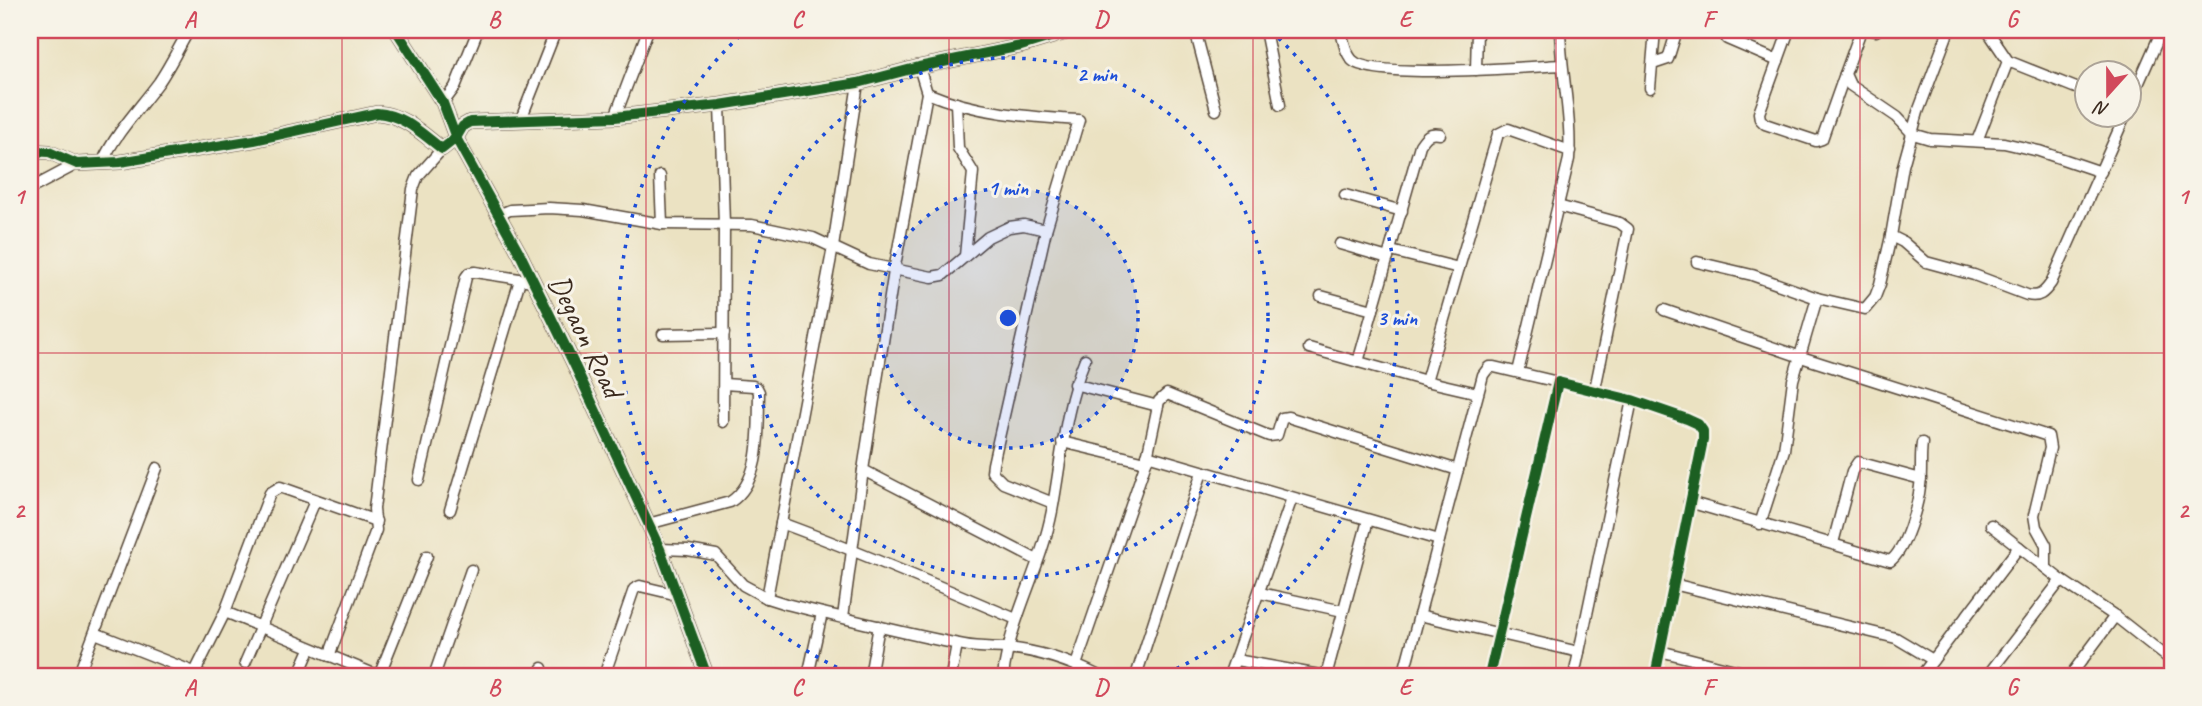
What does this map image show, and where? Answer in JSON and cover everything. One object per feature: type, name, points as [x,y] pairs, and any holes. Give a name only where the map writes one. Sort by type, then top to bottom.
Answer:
[{"type":"street","points":[[103,163],[109,147],[164,74],[189,30]]},
{"type":"street","name":"Degaon Road","points":[[396,30],[443,103],[456,138],[498,215],[526,280],[648,524],[678,595],[707,676]]},
{"type":"street","points":[[443,103],[455,87],[478,30]]},
{"type":"street","points":[[522,119],[555,30]]},
{"type":"street","points":[[615,117],[648,30]]},
{"type":"street","points":[[329,656],[374,540],[374,509],[413,189],[418,176],[442,149],[456,138],[463,126],[470,122],[615,117],[720,105],[858,83],[1021,46],[1073,30]]},
{"type":"street","points":[[1195,30],[1216,110]]},
{"type":"street","points":[[1265,30],[1280,104]]},
{"type":"street","points":[[1341,30],[1345,49],[1352,61],[1363,67],[1385,70],[1476,70],[1560,65]]},
{"type":"street","points":[[1476,70],[1477,30]]},
{"type":"street","points":[[1518,372],[1570,151],[1571,134],[1560,65],[1560,30]]},
{"type":"street","points":[[1650,88],[1655,30]]},
{"type":"street","points":[[1653,64],[1668,59],[1677,30]]},
{"type":"street","points":[[1726,30],[1727,39],[1735,44],[1778,61]]},
{"type":"street","points":[[1788,30],[1761,106],[1760,119],[1765,124],[1816,141],[1825,135],[1861,30]]},
{"type":"street","points":[[1696,262],[1752,275],[1817,298],[1857,308],[1865,309],[1871,305],[1880,284],[1903,166],[1918,112],[1949,30]]},
{"type":"street","points":[[1987,30],[2008,61],[2072,86]]},
{"type":"street","points":[[2142,77],[2162,30]]},
{"type":"street","points":[[1977,141],[2008,61]]},
{"type":"street","points":[[843,617],[894,271],[927,93],[919,67]]},
{"type":"street","points":[[1845,74],[1850,85],[1897,117],[1913,134],[1930,139],[2004,143],[2039,151],[2101,172]]},
{"type":"street","points":[[767,598],[833,247],[858,83]]},
{"type":"street","points":[[927,93],[956,103],[1030,117],[1079,120],[1046,230],[992,472],[1003,482],[1053,503]]},
{"type":"street","points":[[956,103],[958,148],[973,172],[965,256]]},
{"type":"street","points":[[720,105],[724,224],[723,422]]},
{"type":"street","points":[[30,188],[77,164],[120,162],[254,140],[377,114],[391,114],[402,118],[442,149]]},
{"type":"street","points":[[1426,381],[1498,134],[1508,129],[1570,151]]},
{"type":"street","points":[[1891,236],[1903,242],[1926,262],[1974,275],[2035,297],[2051,283],[2119,130]]},
{"type":"street","points":[[1357,362],[1420,145],[1426,136],[1432,133],[1440,134]]},
{"type":"street","points":[[30,151],[49,152],[77,164]]},
{"type":"street","points":[[660,176],[662,224]]},
{"type":"street","points":[[1345,195],[1402,211]]},
{"type":"street","points":[[1558,206],[1620,223],[1628,229],[1595,389]]},
{"type":"street","points":[[498,215],[510,210],[549,208],[583,210],[662,224],[752,225],[780,229],[813,237],[849,257],[894,271],[932,277],[943,275],[988,237],[1009,227],[1024,225],[1046,230]]},
{"type":"street","points":[[1340,244],[1459,268]]},
{"type":"street","points":[[419,480],[466,277],[475,272],[526,280],[450,510]]},
{"type":"street","points":[[1321,296],[1373,310]]},
{"type":"street","points":[[1760,524],[1784,450],[1798,356],[1817,298]]},
{"type":"street","points":[[1664,310],[2048,436],[2050,447],[2034,515],[2036,527],[2046,545],[2046,568]]},
{"type":"street","points":[[663,334],[724,333]]},
{"type":"street","points":[[1309,348],[1478,393]]},
{"type":"street","points":[[1003,676],[1006,648],[1037,560],[1053,503],[1074,384],[1085,359]]},
{"type":"street","points":[[1403,676],[1483,375],[1489,367],[1595,389],[1632,400],[1687,419],[1698,424],[1703,431],[1655,676]]},
{"type":"street","points":[[1489,676],[1558,382]]},
{"type":"street","points":[[648,524],[730,502],[748,482],[757,447],[759,392],[753,386],[724,384]]},
{"type":"street","points":[[1074,384],[1158,406]]},
{"type":"street","points":[[1076,665],[1146,458],[1158,406],[1161,398],[1167,394],[1274,437],[1282,418],[1288,416],[1458,470]]},
{"type":"street","points":[[1574,676],[1632,400]]},
{"type":"street","points":[[1062,442],[1202,472],[1439,540]]},
{"type":"street","points":[[1689,502],[1760,524],[1833,542],[1890,561],[1897,557],[1903,548],[1921,479],[1922,443]]},
{"type":"street","points":[[1833,542],[1852,471],[1858,462],[1921,479]]},
{"type":"street","points":[[78,676],[157,468]]},
{"type":"street","points":[[863,470],[1037,560]]},
{"type":"street","points":[[1136,676],[1202,472]]},
{"type":"street","points":[[96,633],[199,674],[270,493],[280,487],[376,521]]},
{"type":"street","points":[[1229,676],[1292,498]]},
{"type":"street","points":[[245,663],[316,501]]},
{"type":"street","points":[[1236,660],[1326,676],[1368,520]]},
{"type":"street","points":[[781,523],[852,548],[899,571],[1016,618]]},
{"type":"street","points":[[1991,525],[2172,661]]},
{"type":"street","points":[[1921,676],[2019,547]]},
{"type":"street","points":[[660,549],[716,555],[743,585],[767,598],[957,644],[982,649],[1006,648],[1048,656],[1099,676]]},
{"type":"street","points":[[225,612],[379,676],[427,556]]},
{"type":"street","points":[[434,676],[471,570]]},
{"type":"street","points":[[1987,676],[2061,580]]},
{"type":"street","points":[[1673,584],[1896,638],[1933,660]]},
{"type":"street","points":[[604,676],[634,589],[640,586],[678,595]]},
{"type":"street","points":[[1260,593],[1343,611]]},
{"type":"street","points":[[808,676],[822,613]]},
{"type":"street","points":[[1419,615],[1579,652]]},
{"type":"street","points":[[2070,676],[2115,616]]},
{"type":"street","points":[[870,676],[879,626]]},
{"type":"street","points":[[951,676],[957,644]]},
{"type":"street","points":[[298,676],[310,649]]},
{"type":"street","points":[[1660,651],[1758,676]]},
{"type":"cycle path","points":[[396,30],[443,103],[456,138],[520,254],[574,364],[660,549],[707,676]]},
{"type":"cycle path","points":[[30,151],[49,152],[77,164],[120,162],[254,140],[377,113],[404,121],[442,149],[470,122],[615,117],[720,105],[858,83],[1021,46],[1073,30]]},
{"type":"cycle path","points":[[1489,676],[1558,382],[1632,400],[1687,419],[1698,424],[1703,431],[1655,676]]}]
